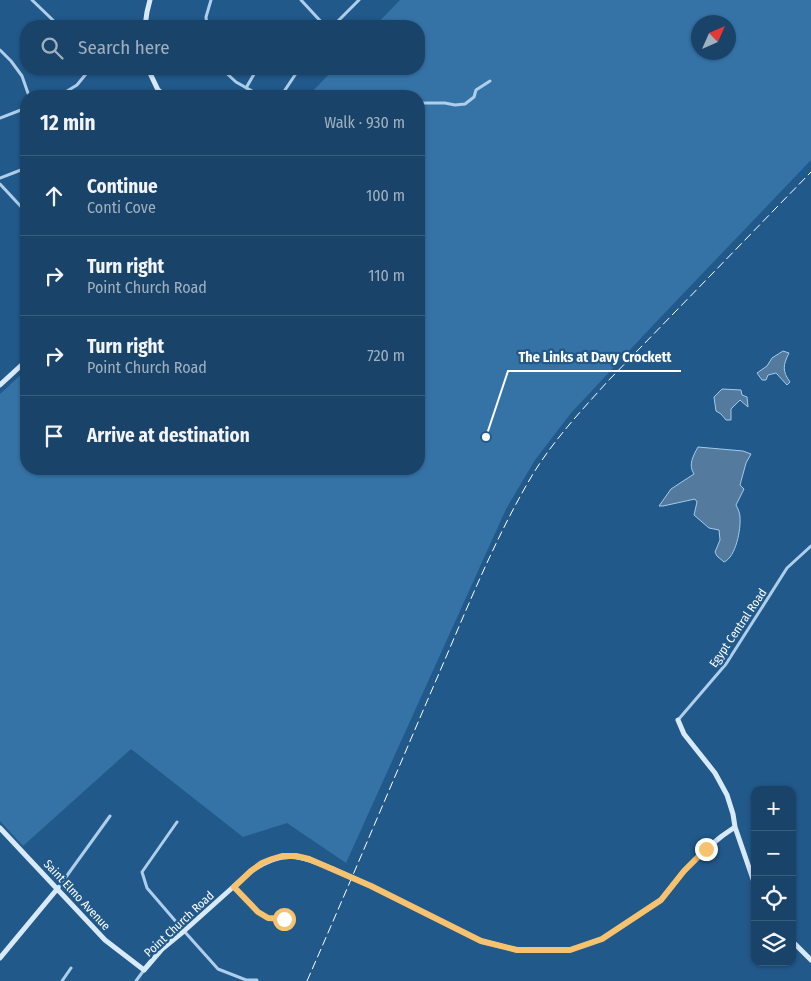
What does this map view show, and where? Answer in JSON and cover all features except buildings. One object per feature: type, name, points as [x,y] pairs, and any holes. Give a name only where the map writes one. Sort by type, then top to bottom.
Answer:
[{"type":"street","points":[[32,0],[53,20]]},
{"type":"street","points":[[146,20],[150,0]]},
{"type":"street","points":[[206,20],[211,0]]},
{"type":"street","points":[[301,0],[319,20]]},
{"type":"street","points":[[339,20],[359,0]]},
{"type":"street","points":[[0,50],[20,73]]},
{"type":"street","points":[[21,75],[27,90]]},
{"type":"street","points":[[69,90],[77,85],[85,75]]},
{"type":"street","points":[[151,75],[158,90]]},
{"type":"street","points":[[228,75],[250,90]]},
{"type":"street","points":[[246,88],[254,75]]},
{"type":"street","points":[[285,90],[295,75]]},
{"type":"street","points":[[425,103],[465,104],[474,97],[476,90],[490,81]]},
{"type":"street","points":[[0,118],[20,110]]},
{"type":"street","points":[[0,178],[20,170]]},
{"type":"street","points":[[0,184],[20,206]]},
{"type":"street","points":[[0,385],[20,367]]},
{"type":"street","name":"Egypt Central Road","points":[[678,720],[726,664],[788,568],[811,546]]},
{"type":"street","points":[[678,720],[684,734],[715,773],[727,795],[735,827],[752,876]]},
{"type":"street","points":[[0,958],[58,888],[110,816]]},
{"type":"street","points":[[177,822],[142,872],[147,888],[218,969],[246,980],[257,980]]},
{"type":"street","name":"Point Church Road","points":[[136,981],[162,949],[184,932],[251,871],[262,863],[282,856],[296,856],[309,859],[371,886],[481,941],[517,950],[570,950],[602,939],[661,900],[684,871],[706,849],[735,827]]},
{"type":"street","name":"Saint Elmo Avenue","points":[[0,828],[106,940],[144,970]]},
{"type":"street","points":[[234,887],[258,912],[268,918],[284,919]]},
{"type":"street","points":[[796,944],[811,960]]},
{"type":"street","points":[[62,981],[71,968]]},
{"type":"shaded area","points":[[400,0],[811,0],[811,160],[571,413],[535,460],[506,509],[346,863],[287,823],[243,837],[131,749],[23,846],[0,821],[0,394],[20,376],[20,475],[425,475],[425,90],[314,90],[328,75],[425,75],[425,20],[381,20]]},
{"type":"shaded area","points":[[783,351],[789,353],[784,368],[790,382],[787,385],[776,373],[768,375],[766,380],[762,380],[757,373],[767,366],[772,358]]},
{"type":"shaded area","points":[[722,389],[741,390],[742,395],[747,397],[748,407],[740,400],[731,409],[731,420],[726,420],[716,411],[714,397]]},
{"type":"shaded area","points":[[698,447],[743,451],[751,454],[746,463],[740,485],[744,489],[736,505],[740,517],[737,542],[732,555],[724,562],[715,552],[720,540],[719,530],[709,528],[694,515],[697,502],[695,499],[659,506],[671,489],[694,474],[691,464]]},
{"type":"railway","points":[[307,981],[479,580],[503,529],[538,466],[566,428],[608,381],[811,172]]},
{"type":"place","name":"The Links at Davy Crockett","points":[[486,437]]},
{"type":"route","points":[[284,919],[268,918],[258,912],[234,887],[262,863],[282,856],[296,856],[309,859],[371,886],[481,941],[517,950],[570,950],[602,939],[661,900],[684,871],[706,849]]}]
